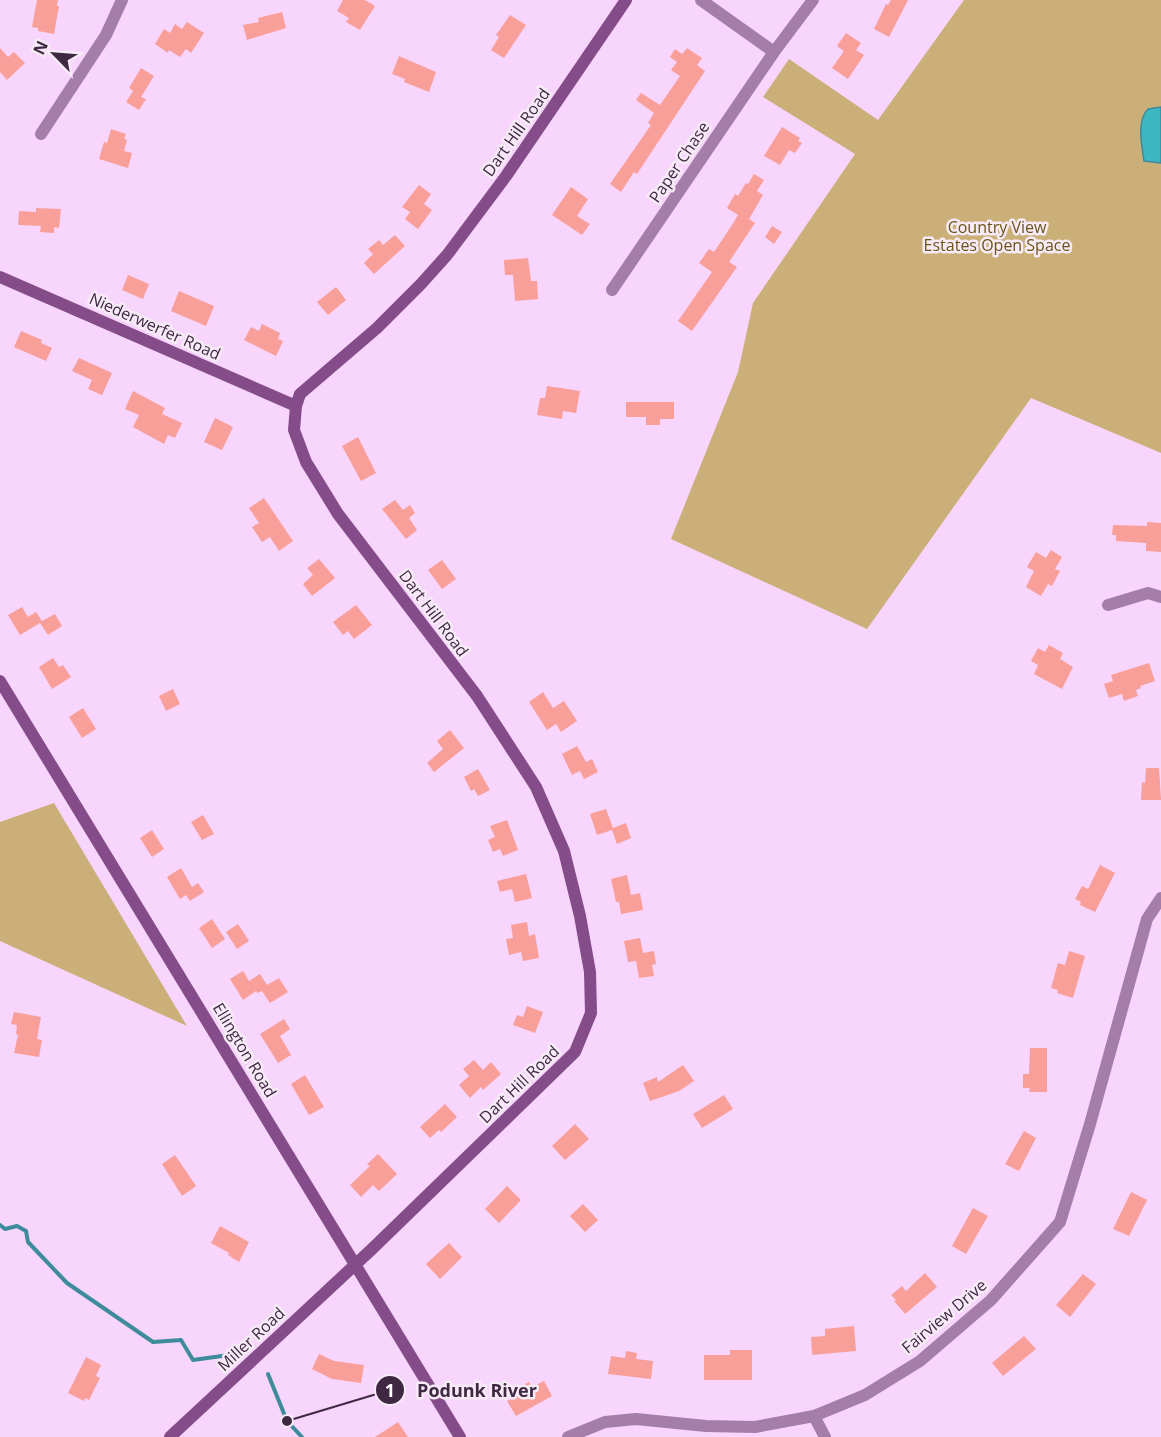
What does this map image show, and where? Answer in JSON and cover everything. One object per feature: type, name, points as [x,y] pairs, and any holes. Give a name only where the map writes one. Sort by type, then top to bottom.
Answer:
[{"type":"street","points":[[41,134],[106,35],[122,0]]},
{"type":"street","name":"Dart Hill Road","points":[[355,1265],[575,1052],[591,1013],[590,972],[580,916],[564,850],[536,787],[477,696],[338,514],[306,462],[294,430],[296,406],[300,394],[377,328],[422,284],[447,255],[506,176],[626,0]]},
{"type":"street","points":[[701,0],[774,52]]},
{"type":"street","name":"Paper Chase","points":[[612,290],[774,52],[813,0]]},
{"type":"street","name":"Niederwerfer Road","points":[[0,277],[296,406]]},
{"type":"street","points":[[1108,605],[1148,593],[1161,597]]},
{"type":"street","name":"Ellington Road","points":[[0,681],[460,1437]]},
{"type":"street","name":"Fairview Drive","points":[[568,1437],[605,1422],[636,1419],[706,1426],[755,1427],[814,1416],[865,1395],[920,1360],[991,1300],[1060,1222],[1147,919],[1161,898]]},
{"type":"street","name":"Miller Road","points":[[170,1437],[355,1265]]},
{"type":"street","points":[[814,1416],[825,1437]]},
{"type":"green space","name":"Country View Estates Open Space","points":[[964,0],[1161,0],[1161,453],[1031,398],[867,629],[671,539],[738,372],[753,303],[855,154],[763,97],[789,59],[878,120]]},
{"type":"green space","points":[[54,803],[187,1026],[0,941],[0,822]]},
{"type":"shaded area","points":[[1161,107],[1161,163],[1144,161],[1142,120],[1148,109]]},
{"type":"building","points":[[37,0],[58,0],[54,34],[38,31],[38,28],[32,27]]},
{"type":"building","points":[[343,0],[365,0],[375,6],[360,30],[346,22],[349,18],[337,11]]},
{"type":"building","points":[[891,0],[908,0],[889,37],[874,29],[886,4],[888,5]]},
{"type":"building","points":[[282,12],[286,28],[247,40],[243,25],[259,22],[258,18]]},
{"type":"building","points":[[510,15],[526,25],[504,58],[491,50],[499,37],[496,35]]},
{"type":"building","points":[[187,22],[204,33],[191,53],[186,49],[180,57],[169,50],[168,53],[155,44],[164,29],[170,33],[175,24],[182,29]]},
{"type":"building","points":[[846,33],[861,43],[856,50],[864,55],[848,79],[832,68],[844,51],[837,46]]},
{"type":"building","points":[[0,48],[8,57],[14,52],[25,63],[7,80],[0,72]]},
{"type":"building","points":[[687,48],[702,58],[697,65],[705,71],[637,174],[634,172],[621,192],[610,184],[651,125],[648,123],[654,113],[636,100],[641,93],[660,105],[680,76],[671,70],[677,62],[670,57],[675,49],[682,54]]},
{"type":"building","points":[[399,56],[436,72],[429,92],[404,82],[405,79],[392,74]]},
{"type":"building","points":[[141,68],[154,76],[141,97],[146,99],[139,110],[126,102],[133,91],[129,88]]},
{"type":"building","points":[[782,127],[800,138],[798,141],[802,143],[795,153],[789,150],[780,165],[764,156]]},
{"type":"building","points":[[111,129],[126,134],[124,151],[132,153],[128,168],[99,159]]},
{"type":"building","points":[[754,174],[764,180],[757,191],[763,195],[749,219],[755,223],[729,262],[737,267],[692,331],[678,321],[712,272],[699,263],[709,249],[714,252],[732,225],[738,215],[727,208],[735,194],[738,196]]},
{"type":"building","points":[[419,185],[431,194],[424,204],[432,210],[418,229],[405,219],[410,212],[402,207]]},
{"type":"building","points":[[571,187],[588,199],[577,216],[590,224],[582,235],[552,215]]},
{"type":"building","points":[[36,208],[61,209],[59,228],[54,227],[54,233],[40,232],[41,226],[18,225],[19,211],[36,212]]},
{"type":"building","points":[[772,226],[782,232],[774,244],[765,237]]},
{"type":"building","points":[[395,235],[405,246],[374,274],[364,263],[373,254],[368,249],[379,240],[383,245]]},
{"type":"building","points":[[528,258],[531,281],[537,281],[538,299],[515,301],[513,275],[505,275],[504,260]]},
{"type":"building","points":[[128,275],[149,284],[143,299],[122,290]]},
{"type":"building","points":[[336,287],[346,300],[328,315],[317,302]]},
{"type":"building","points":[[179,291],[214,306],[206,326],[171,311]]},
{"type":"building","points":[[262,324],[280,333],[278,339],[283,341],[276,356],[244,340],[251,327],[259,331]]},
{"type":"building","points":[[21,331],[42,340],[41,343],[52,348],[46,361],[14,347]]},
{"type":"building","points":[[79,358],[112,373],[102,395],[88,389],[92,380],[72,371]]},
{"type":"building","points":[[547,386],[580,391],[576,413],[563,411],[562,419],[537,415],[540,398],[545,398]]},
{"type":"building","points":[[133,391],[165,408],[162,414],[182,423],[175,438],[168,435],[164,444],[133,427],[139,415],[125,409]]},
{"type":"building","points":[[626,402],[674,402],[674,419],[660,419],[660,425],[646,425],[646,417],[626,417]]},
{"type":"building","points":[[215,418],[233,427],[222,450],[204,442]]},
{"type":"building","points":[[358,437],[376,473],[361,481],[342,446]]},
{"type":"building","points":[[264,498],[293,541],[279,551],[270,537],[262,542],[252,527],[259,523],[249,508]]},
{"type":"building","points":[[395,500],[403,510],[410,505],[415,513],[409,518],[417,530],[406,539],[382,509]]},
{"type":"building","points":[[1147,522],[1161,523],[1161,552],[1146,551],[1146,543],[1116,541],[1116,535],[1112,535],[1113,525],[1147,526]]},
{"type":"building","points":[[1051,550],[1062,557],[1055,569],[1060,571],[1052,586],[1048,584],[1041,596],[1026,587],[1034,571],[1027,567],[1036,552],[1046,558]]},
{"type":"building","points":[[319,559],[335,578],[312,596],[303,584],[313,575],[307,568]]},
{"type":"building","points":[[442,560],[456,579],[442,589],[428,570]]},
{"type":"building","points":[[356,605],[372,625],[354,639],[348,631],[343,635],[333,622]]},
{"type":"building","points":[[22,607],[28,617],[36,612],[42,621],[55,614],[62,626],[48,635],[40,623],[20,635],[8,615]]},
{"type":"building","points":[[1049,645],[1063,653],[1060,659],[1073,667],[1062,689],[1034,674],[1038,665],[1031,661],[1038,648],[1045,652]]},
{"type":"building","points":[[53,658],[59,667],[63,665],[71,677],[52,689],[39,667]]},
{"type":"building","points":[[1149,663],[1155,681],[1140,686],[1141,688],[1136,690],[1138,696],[1124,701],[1122,694],[1109,698],[1104,684],[1113,681],[1111,675]]},
{"type":"building","points":[[173,689],[180,704],[166,711],[159,696]]},
{"type":"building","points":[[543,692],[553,708],[564,701],[577,721],[561,732],[556,724],[547,730],[529,702]]},
{"type":"building","points":[[83,708],[96,729],[82,738],[69,717]]},
{"type":"building","points":[[450,730],[464,748],[434,772],[427,763],[443,749],[437,741]]},
{"type":"building","points":[[577,746],[586,762],[592,759],[598,772],[584,779],[580,771],[572,775],[562,754]]},
{"type":"building","points":[[1146,768],[1159,768],[1161,800],[1141,800]]},
{"type":"building","points":[[478,769],[490,790],[478,796],[474,789],[471,791],[464,777]]},
{"type":"building","points":[[606,809],[613,828],[626,823],[631,838],[617,844],[612,830],[597,835],[590,814]]},
{"type":"building","points":[[203,815],[214,834],[202,840],[191,822]]},
{"type":"building","points":[[507,820],[518,850],[503,856],[500,849],[493,852],[488,840],[495,837],[490,826]]},
{"type":"building","points":[[152,830],[164,849],[152,857],[140,838]]},
{"type":"building","points":[[1100,865],[1115,873],[1095,912],[1080,905],[1081,902],[1075,899],[1082,886],[1088,889]]},
{"type":"building","points":[[181,868],[192,887],[198,883],[204,892],[190,901],[186,895],[180,899],[167,877]]},
{"type":"building","points":[[526,874],[532,898],[515,902],[512,889],[500,892],[497,881]]},
{"type":"building","points":[[627,875],[631,895],[640,893],[643,910],[621,914],[611,879]]},
{"type":"building","points":[[212,919],[225,939],[212,948],[199,928]]},
{"type":"building","points":[[527,922],[529,936],[535,934],[539,958],[523,961],[521,952],[509,955],[506,939],[513,938],[511,925]]},
{"type":"building","points":[[238,924],[249,941],[237,949],[226,932]]},
{"type":"building","points":[[640,938],[643,953],[654,951],[656,964],[652,965],[654,976],[639,978],[636,961],[628,962],[624,941]]},
{"type":"building","points":[[1069,951],[1085,956],[1073,998],[1057,993],[1058,990],[1051,988],[1058,963],[1065,965]]},
{"type":"building","points":[[243,971],[249,981],[260,974],[267,985],[279,978],[288,992],[270,1003],[262,991],[257,993],[256,991],[243,1000],[230,979]]},
{"type":"building","points":[[527,1006],[543,1012],[535,1033],[513,1025],[517,1015],[523,1017]]},
{"type":"building","points":[[14,1012],[41,1017],[37,1039],[42,1040],[39,1057],[14,1053],[18,1035],[16,1034],[17,1025],[11,1024]]},
{"type":"building","points":[[284,1019],[290,1029],[280,1036],[291,1055],[278,1063],[260,1034]]},
{"type":"building","points":[[1030,1048],[1047,1048],[1047,1092],[1029,1092],[1030,1088],[1023,1088],[1023,1074],[1029,1074]]},
{"type":"building","points":[[474,1060],[483,1070],[491,1062],[501,1074],[483,1090],[481,1087],[470,1098],[459,1085],[469,1076],[463,1069]]},
{"type":"building","points":[[683,1065],[694,1081],[679,1091],[650,1101],[643,1083],[657,1077],[658,1082]]},
{"type":"building","points":[[305,1075],[324,1107],[309,1115],[291,1084]]},
{"type":"building","points":[[724,1095],[733,1109],[702,1128],[693,1114]]},
{"type":"building","points":[[445,1104],[457,1117],[441,1132],[439,1130],[430,1138],[420,1127]]},
{"type":"building","points":[[575,1124],[589,1139],[565,1160],[552,1146]]},
{"type":"building","points":[[1024,1131],[1036,1138],[1019,1171],[1005,1164]]},
{"type":"building","points":[[378,1154],[397,1174],[379,1191],[373,1185],[361,1197],[350,1185],[370,1166],[367,1164]]},
{"type":"building","points":[[175,1155],[196,1186],[182,1196],[162,1164]]},
{"type":"building","points":[[507,1186],[521,1200],[499,1223],[485,1209]]},
{"type":"building","points":[[1131,1192],[1147,1200],[1129,1236],[1113,1229]]},
{"type":"building","points":[[583,1204],[598,1220],[585,1232],[570,1216]]},
{"type":"building","points":[[973,1208],[988,1216],[966,1254],[952,1246]]},
{"type":"building","points":[[220,1226],[249,1242],[239,1262],[228,1255],[229,1253],[211,1243]]},
{"type":"building","points":[[449,1243],[462,1257],[440,1279],[426,1264]]},
{"type":"building","points":[[925,1273],[937,1287],[905,1314],[891,1295],[902,1286],[906,1291]]},
{"type":"building","points":[[1083,1274],[1096,1284],[1070,1317],[1056,1305]]},
{"type":"building","points":[[854,1326],[856,1351],[812,1355],[811,1337],[825,1336],[825,1329]]},
{"type":"building","points":[[1024,1336],[1036,1349],[1003,1376],[992,1363]]},
{"type":"building","points":[[730,1350],[752,1350],[752,1380],[704,1380],[704,1355],[730,1355]]},
{"type":"building","points":[[626,1351],[637,1353],[636,1359],[653,1361],[651,1379],[608,1374],[611,1356],[625,1358]]},
{"type":"building","points":[[319,1354],[334,1361],[364,1365],[361,1383],[332,1379],[312,1369]]},
{"type":"building","points":[[86,1357],[101,1365],[96,1376],[100,1378],[89,1400],[85,1398],[84,1401],[68,1393]]},
{"type":"building","points":[[544,1381],[552,1396],[516,1416],[507,1401],[512,1398],[509,1393],[529,1382],[532,1387]]},
{"type":"building","points":[[398,1422],[408,1437],[375,1437]]},
{"type":"waterway","points":[[0,1225],[5,1229],[17,1226],[26,1231],[28,1242],[67,1283],[153,1342],[181,1340],[193,1360],[229,1355]]},
{"type":"waterway","points":[[268,1374],[287,1421],[302,1437]]},
{"type":"place","name":"Podunk River","points":[[287,1421]]}]
